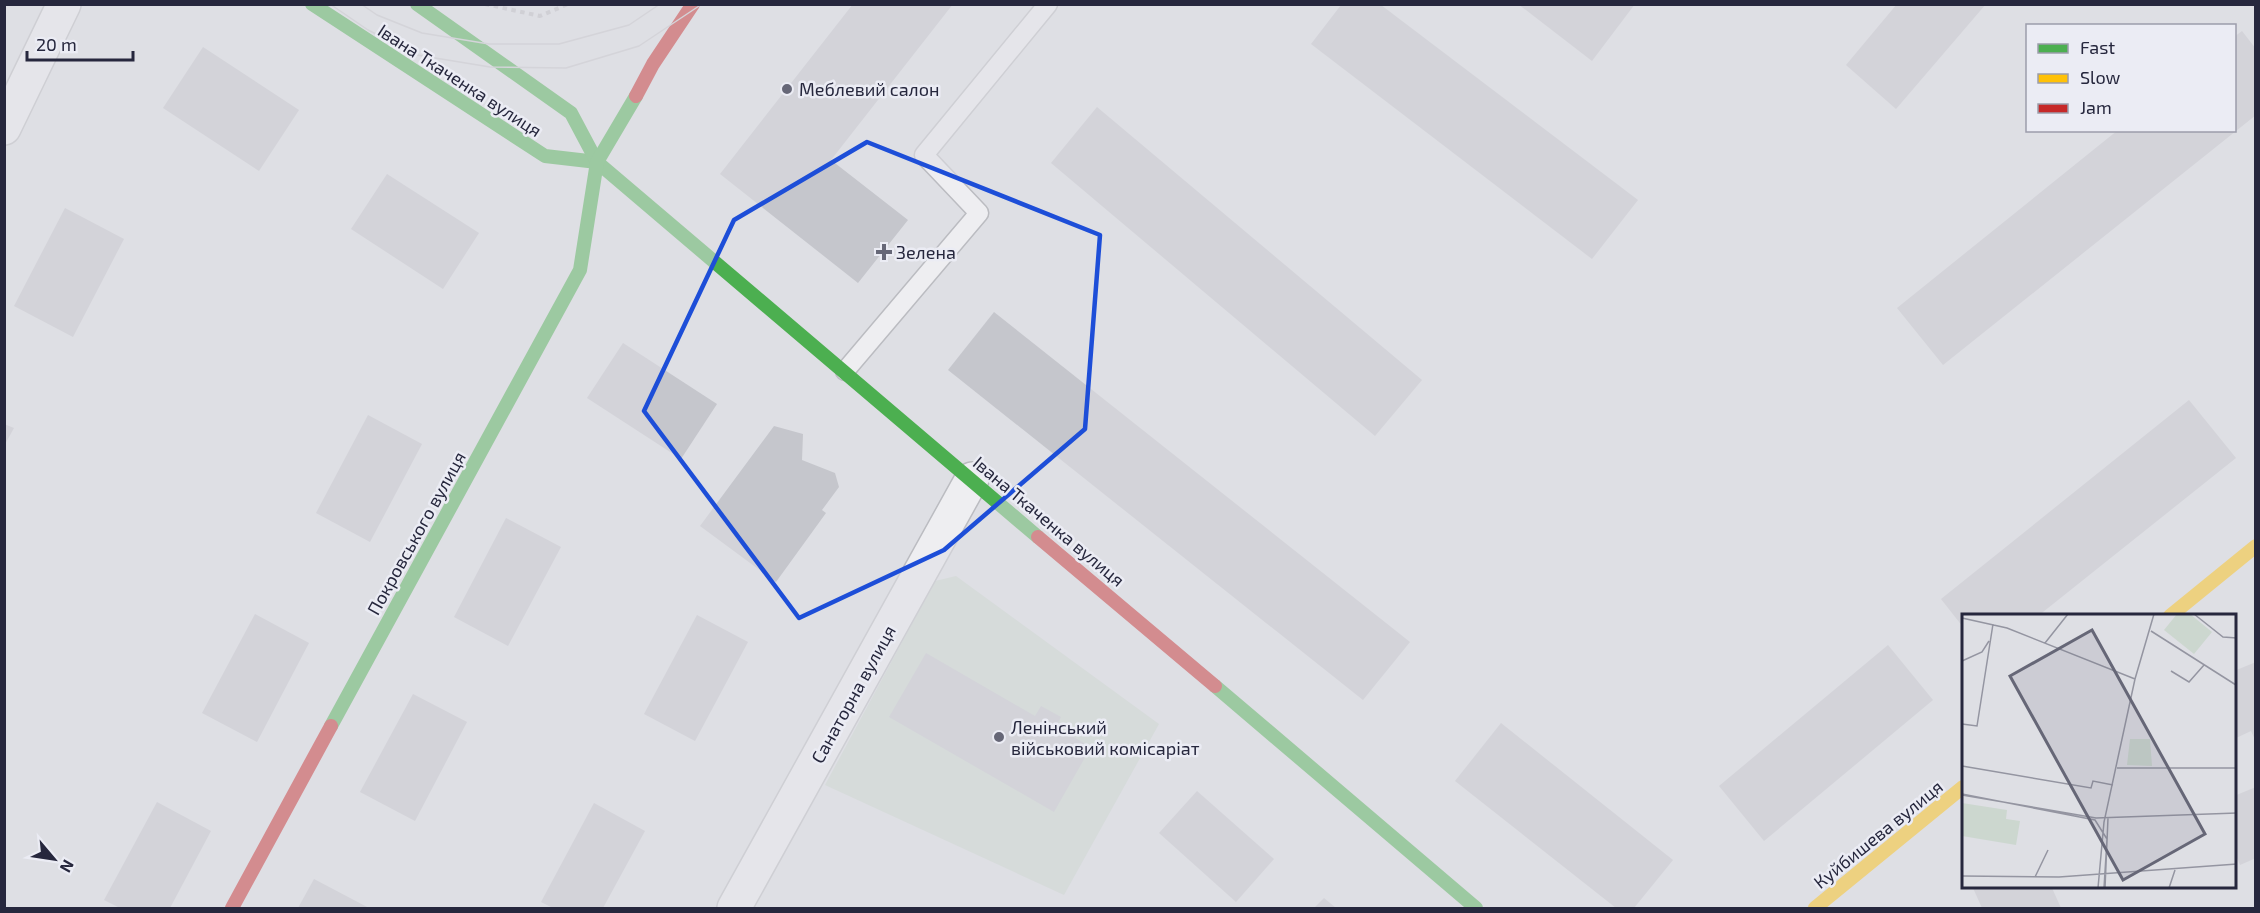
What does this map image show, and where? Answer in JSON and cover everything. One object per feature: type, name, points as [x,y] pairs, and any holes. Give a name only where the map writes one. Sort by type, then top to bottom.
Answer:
[{"type":"main road","name":"Івана Ткаченка вулиця","points":[[312,4],[545,156],[597,162]]},
{"type":"main road","name":"Івана Ткаченка вулиця","points":[[417,4],[571,113],[597,162],[1476,909]]},
{"type":"main road","points":[[597,162],[621,124],[652,64],[693,4]]},
{"type":"main road","name":"Покровського вулиця","points":[[232,909],[580,270],[597,162]]},
{"type":"main road","points":[[2172,614],[2256,546]]},
{"type":"main road","name":"Куйбишева вулиця","points":[[1815,909],[1962,788]]},
{"type":"street","points":[[4,128],[64,4]]},
{"type":"street","name":"Санаторна вулиця","points":[[734,909],[972,479]]},
{"type":"lane","points":[[845,371],[980,213],[924,155],[1048,4]]},
{"type":"path","points":[[485,4],[540,16],[568,4]]},
{"type":"highlighted area","points":[[867,142],[1100,235],[1085,429],[944,550],[799,618],[644,411],[734,220]]},
{"type":"shaded area","points":[[956,576],[1159,724],[1064,895],[825,785],[935,581]]},
{"type":"building","points":[[853,4],[953,4],[831,160],[908,220],[858,283],[720,174]]},
{"type":"building","points":[[1518,4],[1635,4],[1592,61]]},
{"type":"building","points":[[1897,4],[1986,4],[1896,109],[1846,65]]},
{"type":"building","points":[[1341,5],[1381,5],[1638,200],[1592,259],[1311,44]]},
{"type":"building","points":[[2242,31],[2256,49],[2256,115],[2236,131],[2236,36]]},
{"type":"building","points":[[203,47],[299,110],[259,171],[163,108]]},
{"type":"building","points":[[1097,107],[1422,380],[1375,436],[1051,163]]},
{"type":"building","points":[[2116,132],[2235,132],[1943,365],[1897,308]]},
{"type":"building","points":[[387,174],[479,233],[443,289],[351,229]]},
{"type":"building","points":[[65,208],[124,239],[73,337],[14,306]]},
{"type":"building","points":[[994,312],[1410,642],[1363,700],[948,370]]},
{"type":"building","points":[[623,343],[717,404],[681,459],[587,398]]},
{"type":"building","points":[[2189,400],[2236,458],[2041,614],[1962,614],[1962,626],[1941,599]]},
{"type":"building","points":[[368,415],[422,444],[370,542],[316,513]]},
{"type":"building","points":[[4,424],[14,428],[4,446]]},
{"type":"building","points":[[774,426],[803,434],[802,460],[835,473],[839,487],[822,510],[826,513],[776,582],[700,526]]},
{"type":"building","points":[[506,518],[561,547],[508,646],[454,617]]},
{"type":"building","points":[[255,614],[309,643],[257,742],[202,713]]},
{"type":"building","points":[[697,615],[748,642],[695,741],[644,714]]},
{"type":"building","points":[[1888,645],[1933,700],[1764,841],[1719,786]]},
{"type":"building","name":"Ленінський військовий комісаріат","points":[[926,653],[1035,716],[1041,706],[1061,717],[1056,727],[1091,747],[1054,812],[889,717]]},
{"type":"building","points":[[2256,662],[2256,742],[2251,731],[2236,738],[2236,670]]},
{"type":"building","points":[[413,694],[467,722],[415,821],[360,792]]},
{"type":"building","points":[[1501,723],[1673,860],[1634,908],[1616,908],[1455,781]]},
{"type":"building","points":[[2256,787],[2256,858],[2240,865],[2236,856],[2236,795]]},
{"type":"building","points":[[1197,791],[1274,859],[1236,902],[1159,833]]},
{"type":"building","points":[[157,802],[211,831],[170,908],[120,908],[104,900]]},
{"type":"building","points":[[594,803],[645,831],[603,908],[553,908],[541,902]]},
{"type":"building","points":[[314,879],[369,908],[298,908]]},
{"type":"building","points":[[1973,889],[2052,889],[2061,908],[1982,908]]},
{"type":"building","points":[[1324,898],[1336,908],[1314,908]]},
{"type":"tram line","points":[[330,4],[368,30],[417,55],[490,67],[566,68],[639,46],[702,4]]},
{"type":"tram line","points":[[361,4],[377,15],[422,33],[489,44],[559,44],[629,25],[660,4]]},
{"type":"traffic: fast","points":[[312,4],[545,156],[597,162]]},
{"type":"traffic: fast","points":[[417,4],[571,113],[597,162],[1038,537]]},
{"type":"traffic: fast","points":[[331,726],[580,270],[597,162],[636,96]]},
{"type":"traffic: fast","points":[[1215,686],[1476,908]]},
{"type":"traffic: slow","points":[[2172,614],[2256,546]]},
{"type":"traffic: slow","points":[[1815,908],[1962,788]]},
{"type":"traffic: jam","points":[[636,96],[653,64],[693,4]]},
{"type":"traffic: jam","points":[[1038,537],[1215,686]]},
{"type":"traffic: jam","points":[[232,908],[331,726]]},
{"type":"place","name":"Меблевий салон","points":[[787,89]]},
{"type":"place","name":"Зелена","points":[[884,252]]},
{"type":"place","name":"Ленінський військовий комісаріат","points":[[999,737]]}]
